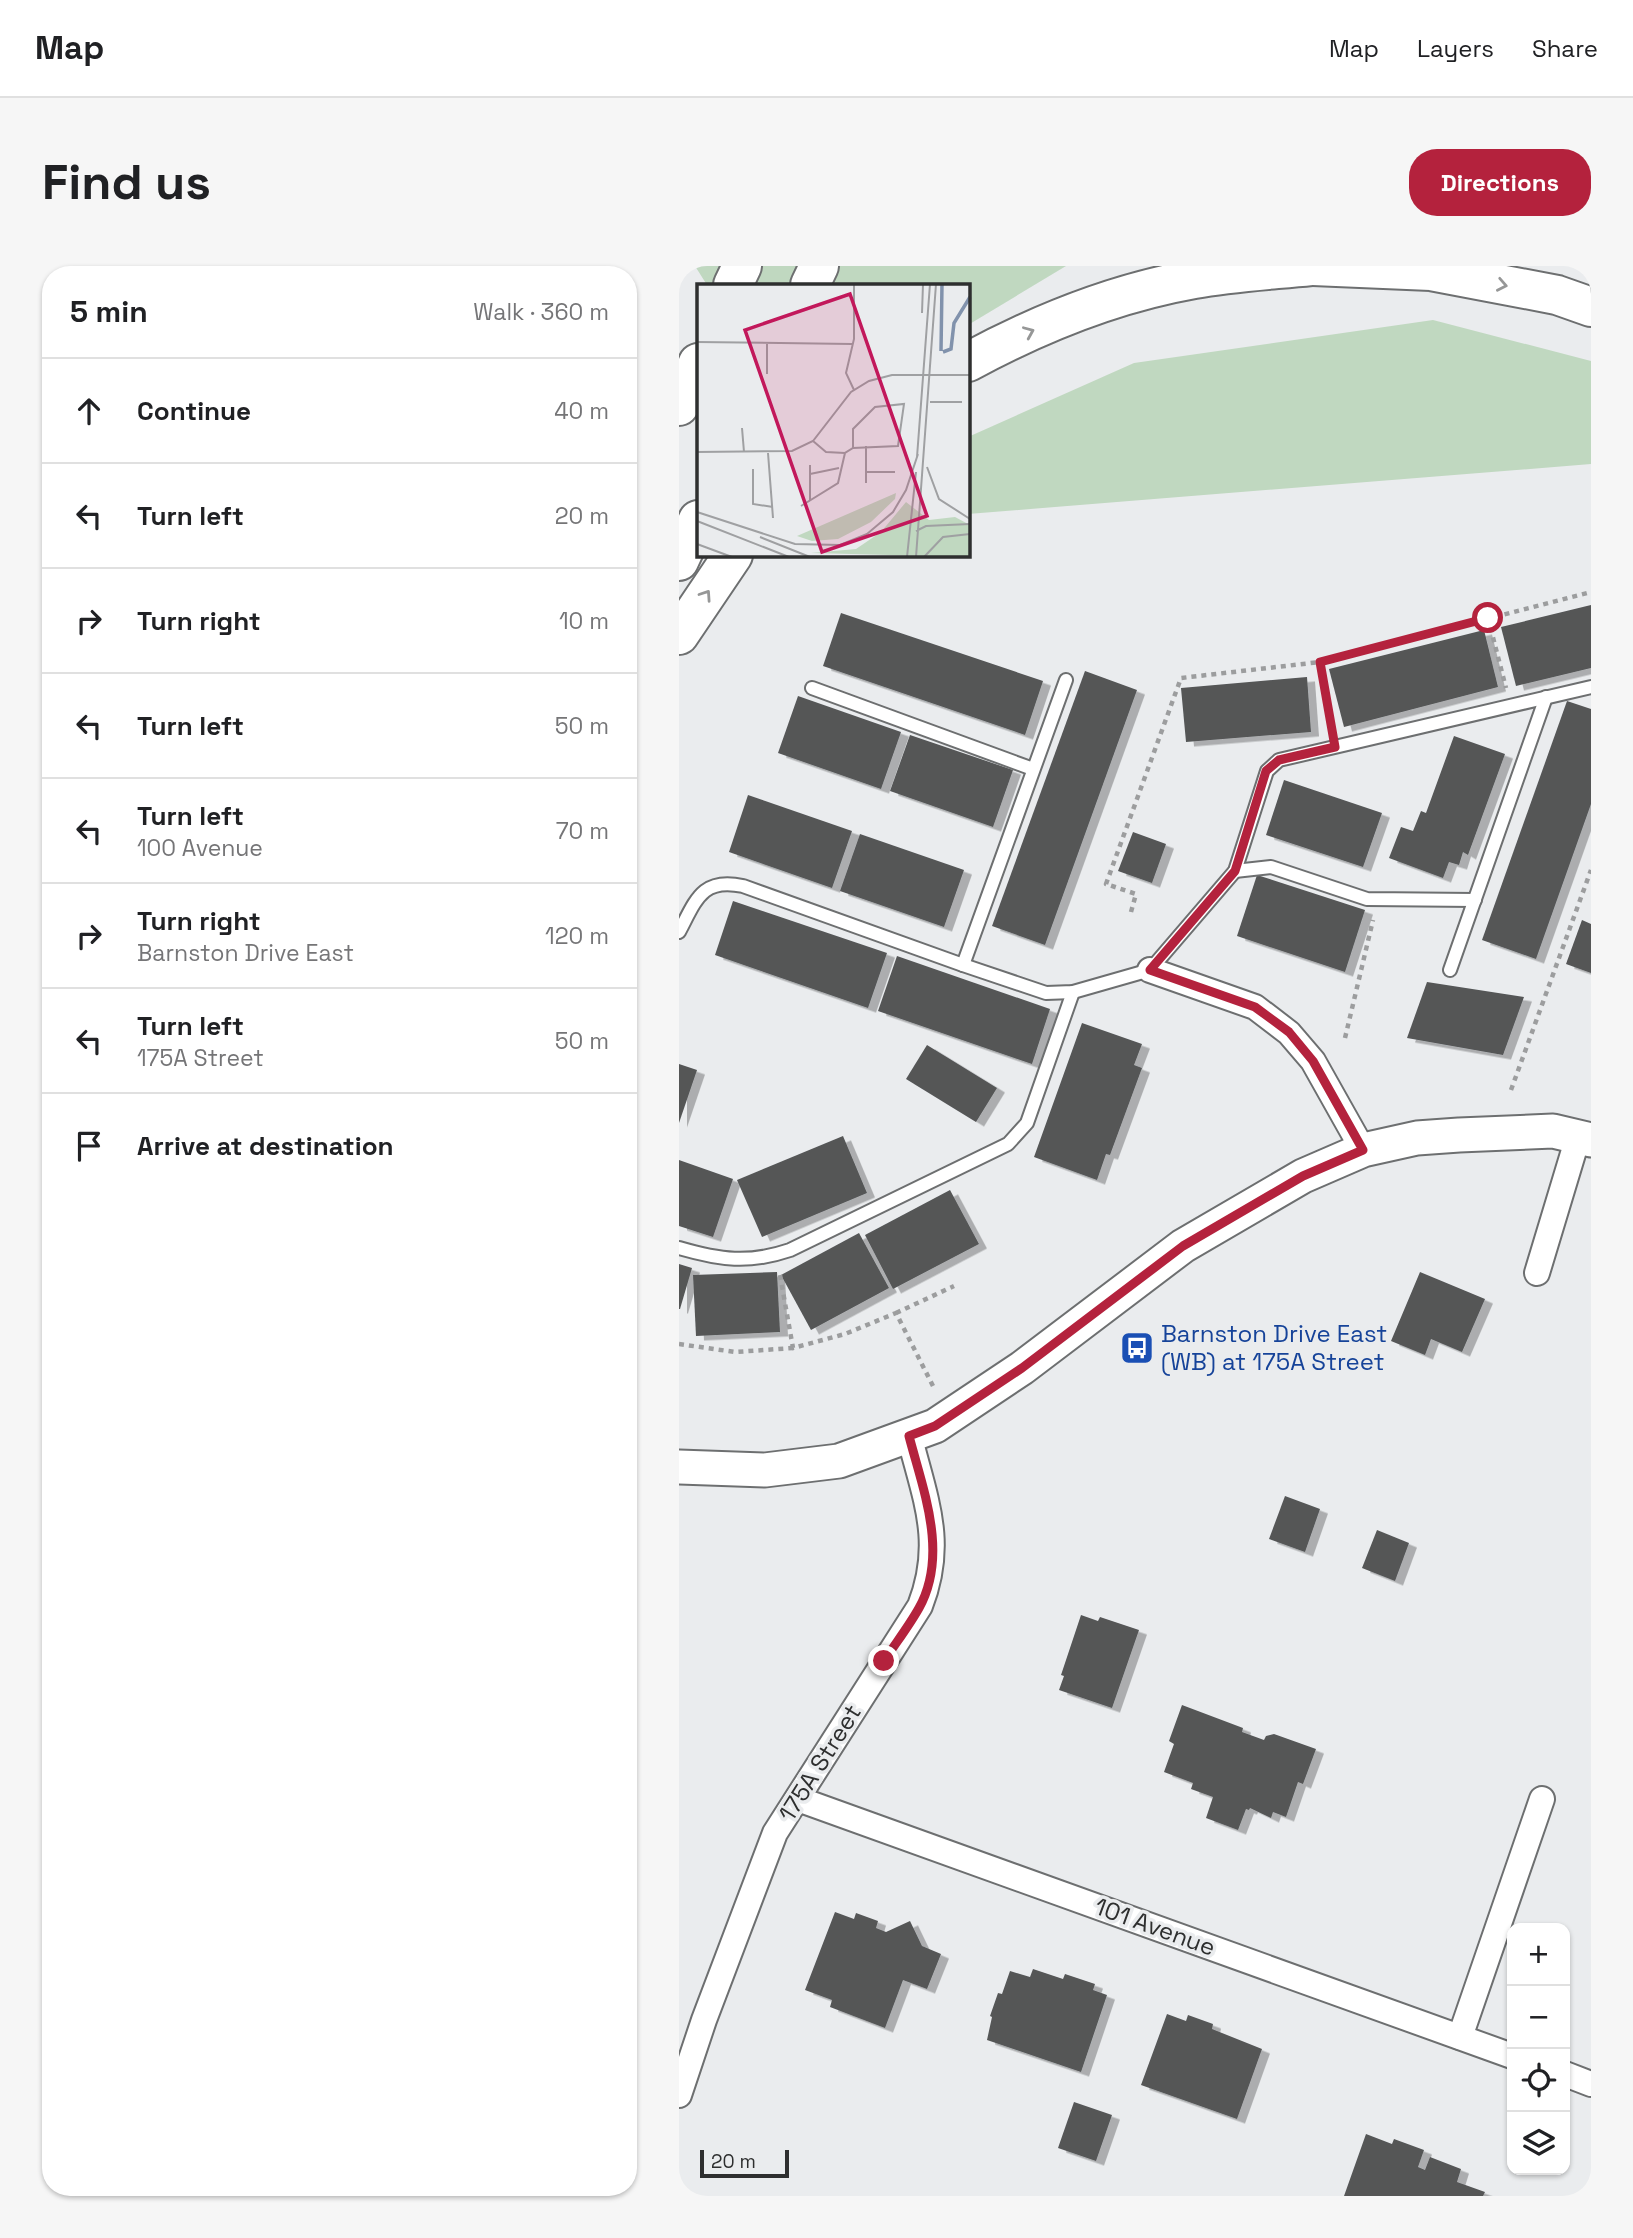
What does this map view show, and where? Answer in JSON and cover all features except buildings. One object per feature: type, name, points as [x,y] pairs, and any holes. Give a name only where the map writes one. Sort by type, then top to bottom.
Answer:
[{"type":"highway","points":[[733,284],[742,266]]},
{"type":"highway","points":[[810,284],[819,266]]},
{"type":"highway","points":[[969,361],[997,346],[1102,302],[1194,279],[1312,266],[1431,271],[1557,295],[1591,307]]},
{"type":"highway","points":[[679,406],[697,365]]},
{"type":"highway","points":[[679,561],[697,522]]},
{"type":"highway","points":[[679,635],[732,556]]},
{"type":"street","points":[[1150,970],[1255,1007],[1289,1032],[1313,1061],[1363,1150]]},
{"type":"street","points":[[679,1467],[765,1470],[839,1461],[935,1426],[1022,1368],[1183,1246],[1303,1176],[1363,1150],[1417,1138],[1459,1135],[1553,1131],[1584,1138],[1537,1273]]},
{"type":"street","name":"175A Street","points":[[679,2095],[704,2020],[775,1833],[920,1606],[927,1588],[932,1569],[932,1530],[909,1436]]},
{"type":"street","name":"101 Avenue","points":[[798,1799],[1507,2054]]},
{"type":"street","points":[[1460,2037],[1542,1799]]},
{"type":"street","points":[[1570,2076],[1591,2084]]},
{"type":"lane","points":[[963,965],[1066,680]]},
{"type":"lane","points":[[679,932],[702,894],[714,884],[727,883],[743,886],[1047,993],[1073,992],[1150,970],[1235,871],[1266,771],[1272,764],[1279,760],[1591,687]]},
{"type":"lane","points":[[812,688],[1034,769]]},
{"type":"lane","points":[[1450,970],[1546,697]]},
{"type":"lane","points":[[1235,871],[1272,867],[1360,897],[1377,900],[1475,900]]},
{"type":"lane","points":[[679,1248],[731,1259],[751,1260],[776,1255],[1008,1144],[1027,1123],[1073,992]]},
{"type":"path","points":[[1131,912],[1136,894],[1106,884],[1181,678],[1320,662],[1591,592]]},
{"type":"path","points":[[1488,618],[1510,706]]},
{"type":"path","points":[[1320,662],[1335,747]]},
{"type":"path","points":[[1511,1090],[1591,870]]},
{"type":"path","points":[[1345,1038],[1377,900]]},
{"type":"path","points":[[776,1255],[793,1348]]},
{"type":"path","points":[[679,1344],[735,1352],[793,1348],[845,1334],[954,1286]]},
{"type":"path","points":[[896,1313],[934,1389]]},
{"type":"green space","points":[[695,266],[1066,266],[969,324],[969,284],[706,284]]},
{"type":"green space","points":[[1433,320],[1591,361],[1591,464],[969,514],[969,437],[1134,363]]},
{"type":"place","name":"Barnston Drive East (WB) at 175A Street","points":[[1137,1348]]},
{"type":"route","points":[[884,1661],[920,1606],[932,1569],[932,1530],[909,1436],[935,1426],[1022,1368],[1183,1246],[1303,1176],[1363,1150],[1313,1061],[1289,1032],[1255,1007],[1150,970],[1235,871],[1266,771],[1279,760],[1335,747],[1320,662],[1488,618]]}]
